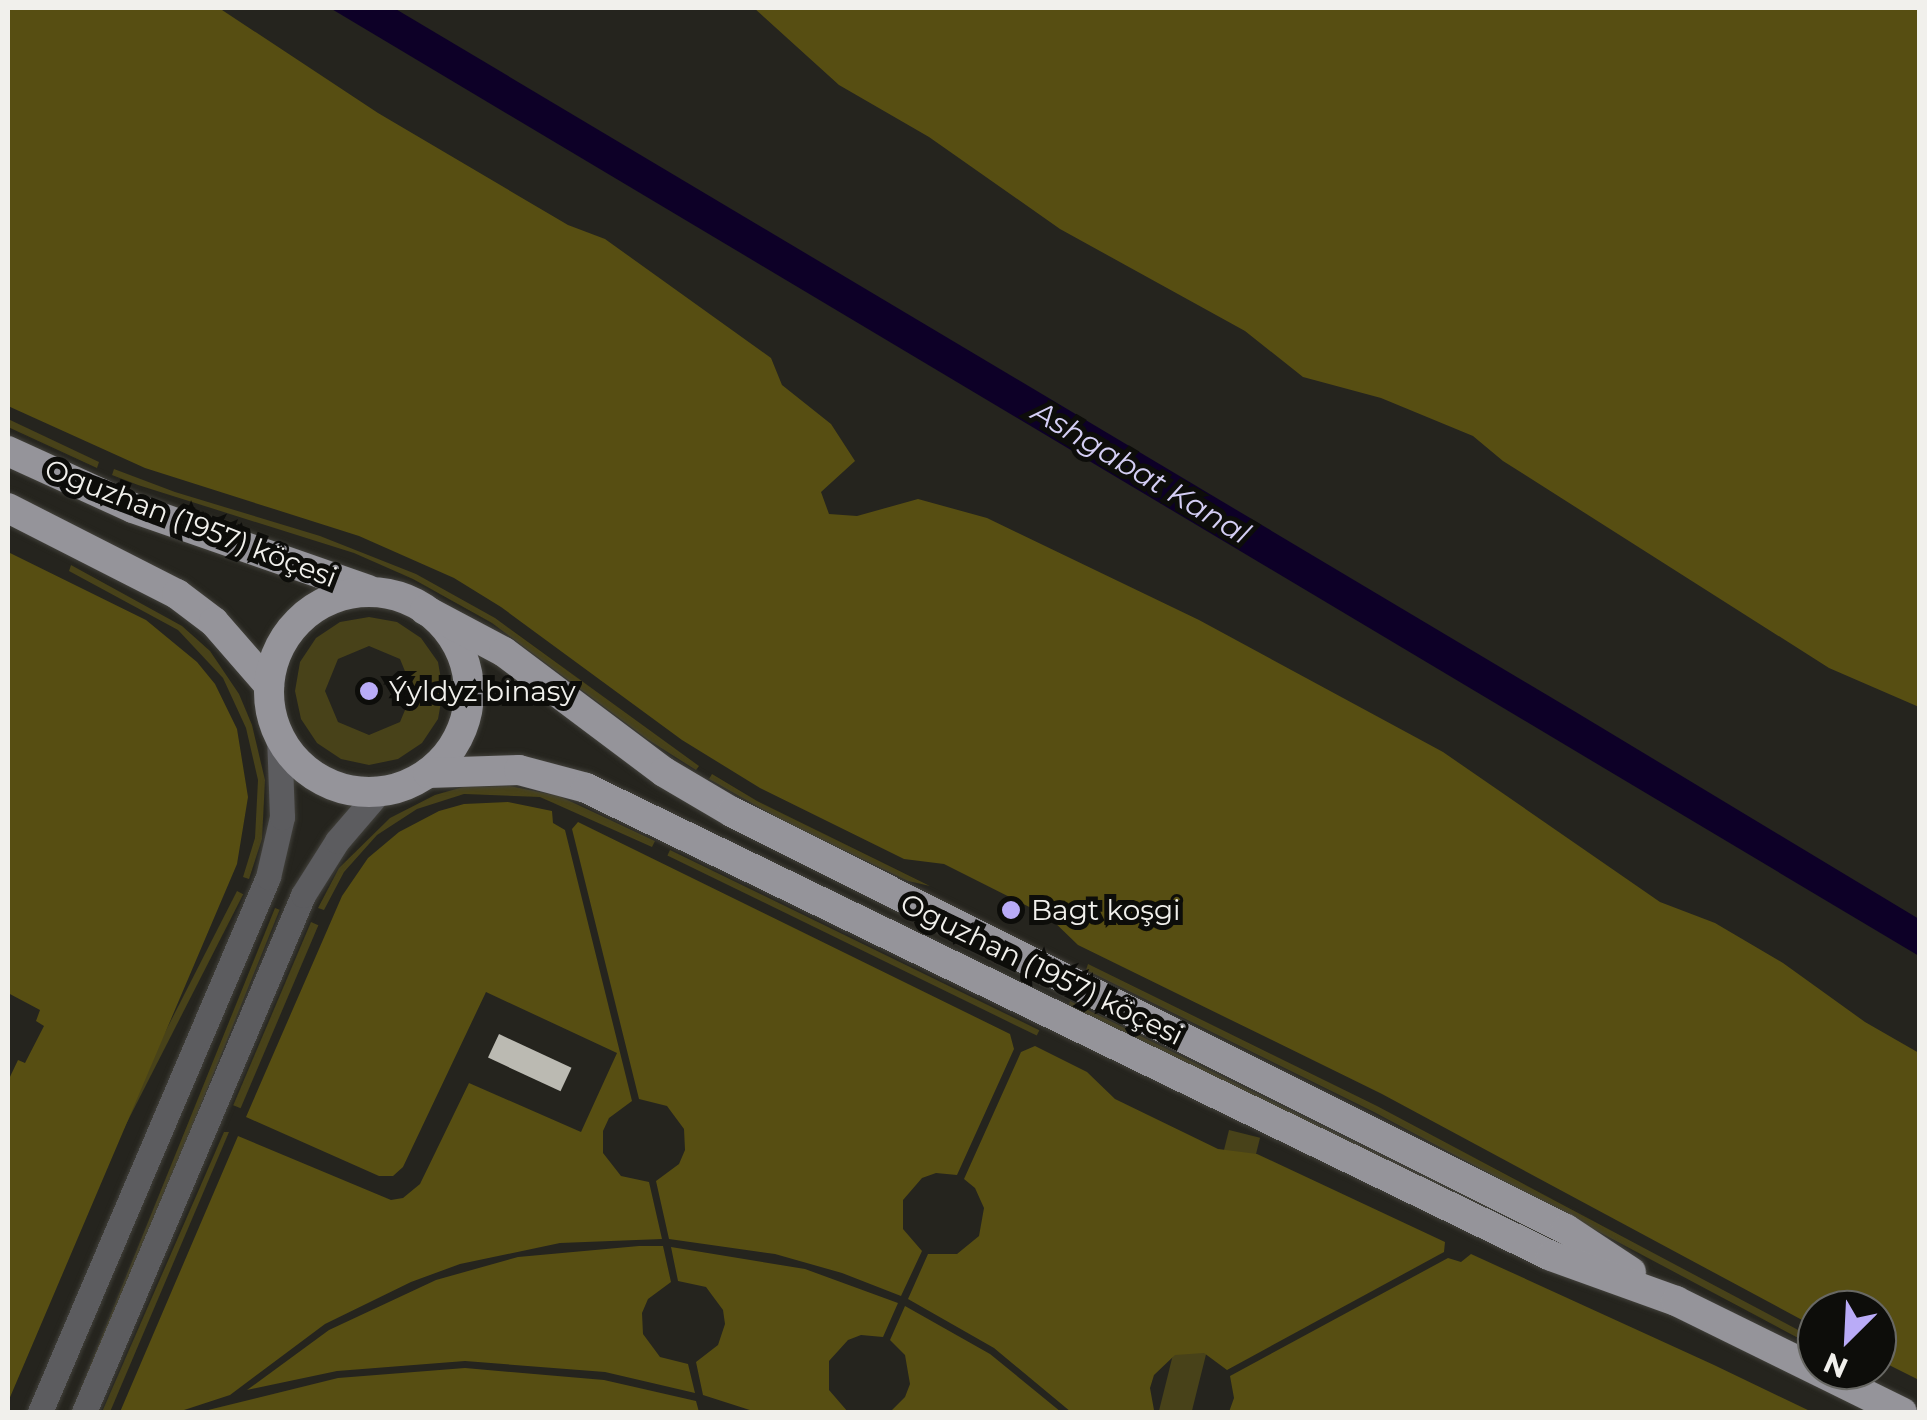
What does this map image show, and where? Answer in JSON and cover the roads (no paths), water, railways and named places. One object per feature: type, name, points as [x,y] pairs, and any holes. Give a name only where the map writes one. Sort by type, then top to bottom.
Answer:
[{"type":"main road","name":"Oguzhan (1957) köçesi","points":[[8,452],[132,508],[425,610],[504,652],[664,772],[732,812],[1566,1230],[1676,1301]]},
{"type":"main road","name":"Oguzhan (1957) köçesi","points":[[8,508],[187,601],[214,622],[269,685]]},
{"type":"main road","name":"Oguzhan (1957) köçesi","points":[[269,685],[278,652],[297,622],[341,596],[376,592]]},
{"type":"main road","name":"Oguzhan (1957) köçesi","points":[[425,610],[459,648],[469,699],[460,732],[428,773]]},
{"type":"main road","points":[[269,685],[279,736]]},
{"type":"main road","name":"Oguzhan (1957) köçesi","points":[[279,736],[300,764],[328,783],[380,791],[428,773],[519,770],[576,784],[1551,1256],[1676,1301],[1902,1412]]},
{"type":"street","points":[[40,1412],[268,878],[282,817],[279,736]]},
{"type":"street","points":[[84,1412],[303,895],[330,850],[380,791]]},
{"type":"water","name":"Ashgabat Kanal","points":[[330,8],[394,8],[1574,711],[1919,919],[1919,956]]},
{"type":"place","name":"Ýyldyz binasy","points":[[369,691]]},
{"type":"place","name":"Bagt koşgi","points":[[1011,910]]}]
